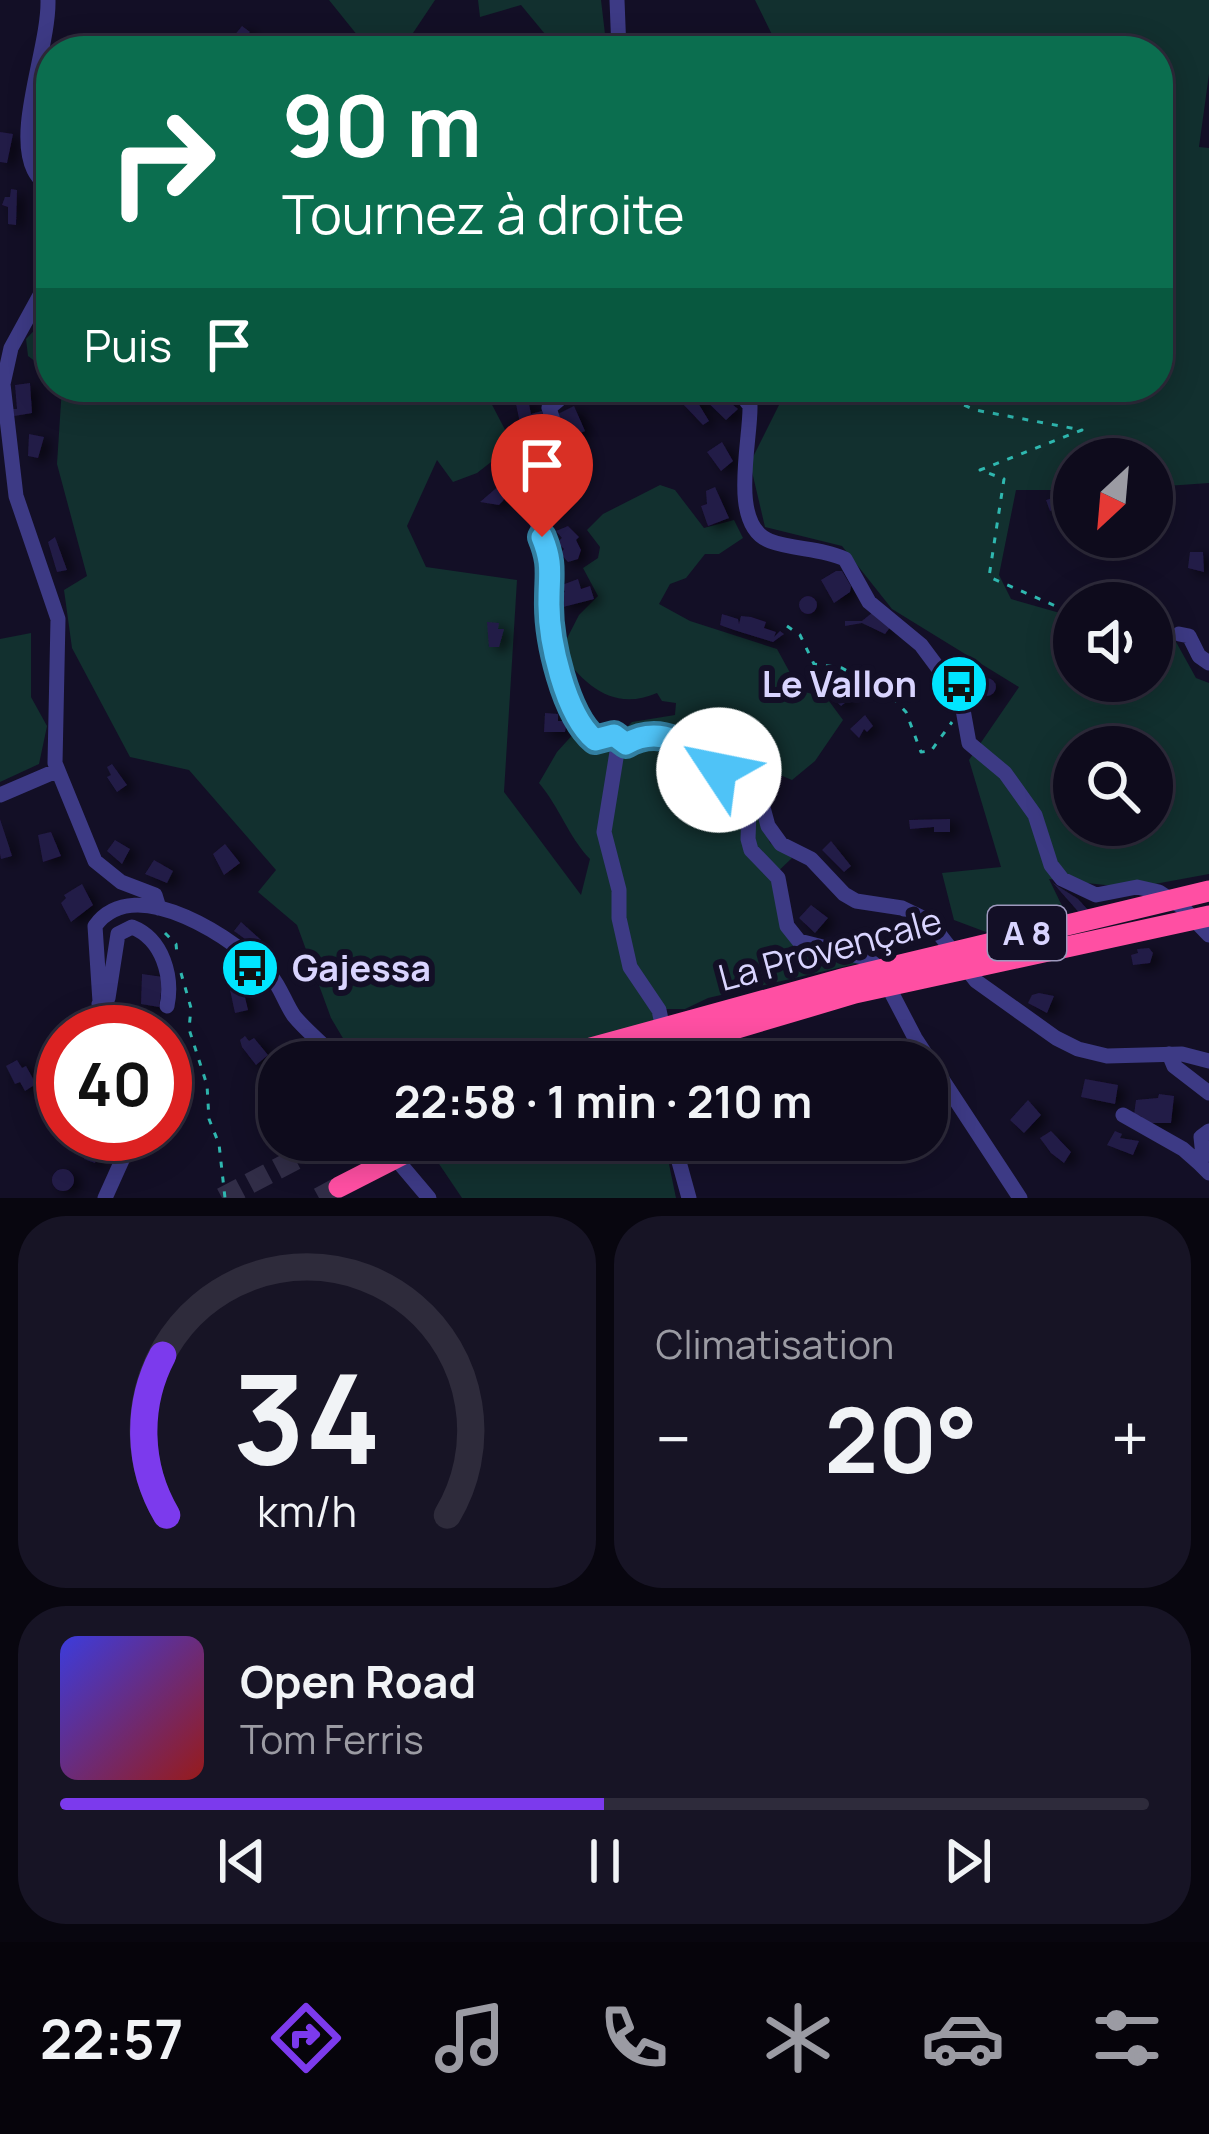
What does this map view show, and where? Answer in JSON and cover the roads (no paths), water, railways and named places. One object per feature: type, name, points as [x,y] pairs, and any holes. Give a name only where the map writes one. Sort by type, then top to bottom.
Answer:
[{"type":"highway","name":"La Provençale","points":[[636,1041],[1209,891]]},
{"type":"highway","name":"La Provençale","points":[[851,986],[1209,916]]},
{"type":"highway","name":"La Provençale","points":[[668,1041],[696,1028]]},
{"type":"highway","points":[[339,1186],[389,1161]]},
{"type":"street","points":[[47,36],[48,0]]},
{"type":"street","points":[[617,0],[618,36]]},
{"type":"street","points":[[36,92],[28,132],[36,174]]},
{"type":"street","points":[[36,303],[11,349],[3,384],[16,496],[58,619],[56,771],[95,861],[121,882],[155,895],[159,908]]},
{"type":"street","points":[[554,402],[548,416],[560,441],[544,460],[533,511],[553,570],[548,605],[558,668],[586,732],[595,740],[614,735],[626,744]]},
{"type":"street","points":[[746,402],[746,511],[751,525],[771,541],[845,559],[869,602],[921,645],[953,688],[969,743],[1005,773],[1035,815],[1051,865],[1062,879],[1096,896],[1138,886],[1159,892],[1182,907],[1209,935]]},
{"type":"street","points":[[1179,634],[1189,636],[1198,656],[1209,663]]},
{"type":"street","points":[[666,1041],[659,1010],[630,967],[619,890],[604,832],[614,762],[635,738],[673,737],[719,770],[750,785],[763,796],[768,826],[781,844],[811,860],[856,901],[902,908],[928,921],[976,981],[1056,1038],[1107,1056],[1169,1054],[1209,1061]]},
{"type":"street","points":[[0,795],[56,771]]},
{"type":"street","points":[[750,785],[748,839],[751,850],[778,878],[788,926],[799,940],[866,958],[878,968],[915,1038],[1020,1198]]},
{"type":"street","points":[[99,1004],[95,926],[120,907],[159,908],[197,922],[244,952],[279,987],[294,1016],[319,1041]]},
{"type":"street","points":[[99,1004],[108,998],[118,934],[132,927],[142,931],[168,970],[167,1005]]},
{"type":"street","points":[[1169,1054],[1174,1066],[1209,1093]]},
{"type":"street","points":[[1124,1115],[1183,1149],[1204,1169]]},
{"type":"street","points":[[1204,1169],[1201,1137],[1209,1131]]},
{"type":"street","points":[[105,1198],[122,1161]]},
{"type":"street","points":[[398,1161],[429,1198]]},
{"type":"street","points":[[679,1161],[688,1198]]},
{"type":"tunnel","points":[[222,1198],[292,1161]]},
{"type":"tunnel","points":[[319,1198],[339,1187]]},
{"type":"place","name":"Le Vallon","points":[[959,684]]},
{"type":"place","name":"Gajessa","points":[[250,968]]}]
